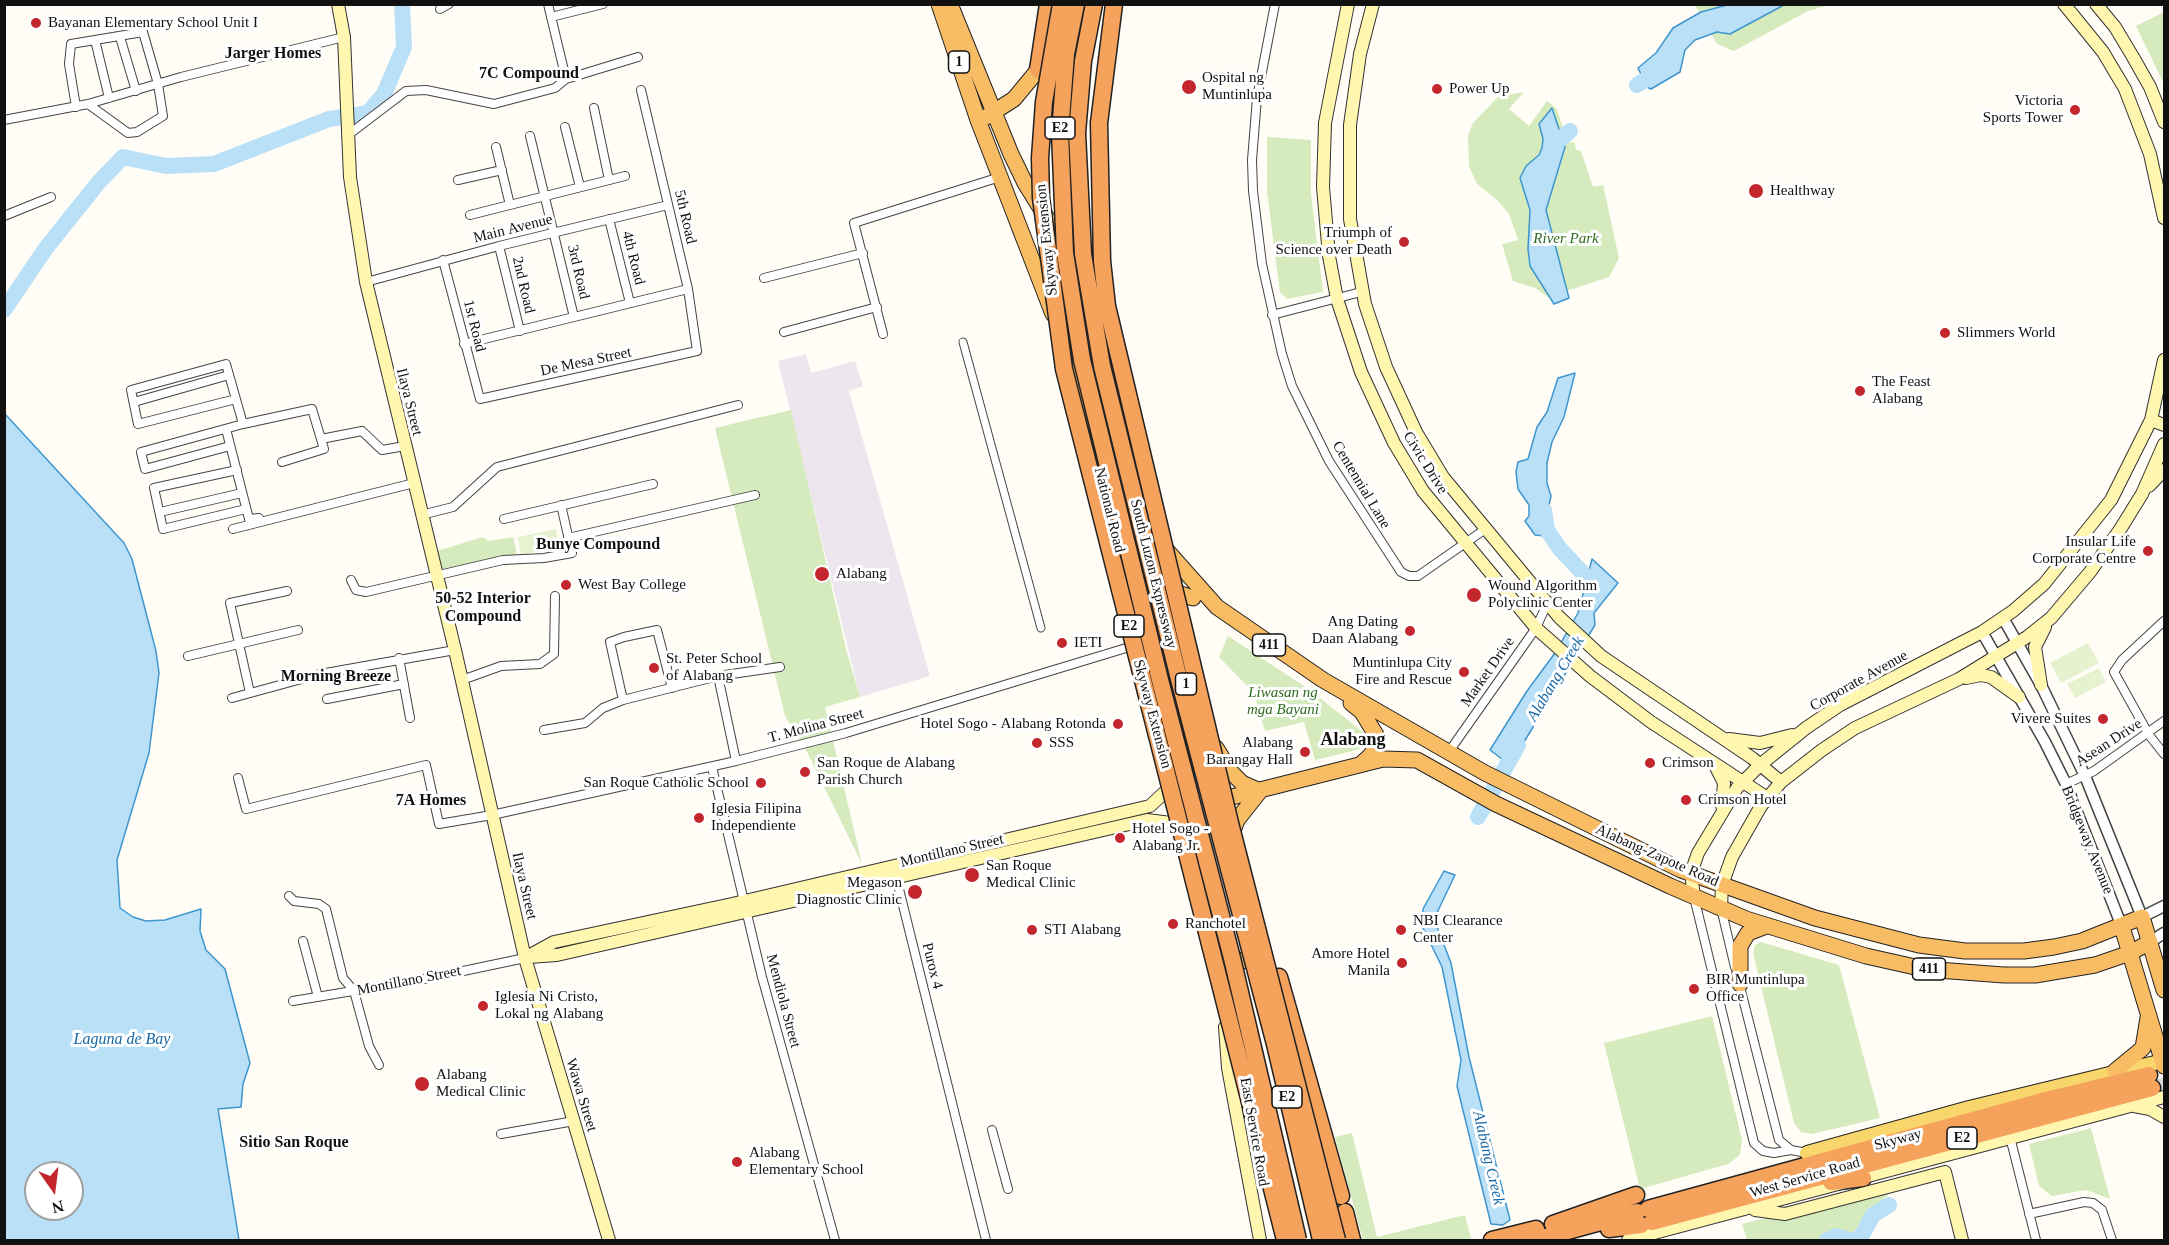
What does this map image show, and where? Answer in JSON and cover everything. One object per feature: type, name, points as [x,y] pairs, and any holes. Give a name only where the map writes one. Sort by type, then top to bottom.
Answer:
[{"type":"highway","name":"National Road","points":[[939,4],[978,120],[1076,375],[1173,769],[1182,787],[1225,958],[1236,963],[1244,961],[1251,954],[1252,940],[1144,525],[1106,362],[1069,254],[1025,183],[993,114],[950,4]]},
{"type":"highway","points":[[1038,70],[1048,4]]},
{"type":"highway","name":"Skyway Extension","points":[[1061,4],[1046,90],[1040,158],[1041,198],[1064,369],[1285,1240]]},
{"type":"highway","name":"South Luzon Expressway","points":[[1076,4],[1066,54],[1060,133],[1065,253],[1082,360],[1160,680],[1232,958],[1298,1240]]},
{"type":"highway","name":"South Luzon Expressway","points":[[1094,4],[1083,61],[1077,133],[1083,254],[1102,366],[1193,730],[1275,1044],[1321,1240]]},
{"type":"highway","points":[[1106,362],[1096,296],[1094,175],[1101,72],[1114,4]]},
{"type":"highway","name":"E2","points":[[1114,4],[1099,123],[1102,261],[1107,306],[1230,824],[1337,1240]]},
{"type":"highway","points":[[978,120],[993,114],[1014,99],[1045,64],[1068,61],[1101,72]]},
{"type":"highway","points":[[1026,242],[1035,236],[1055,232]]},
{"type":"highway","points":[[1076,375],[1092,367],[1101,374],[1112,392]]},
{"type":"highway","name":"Alabang-Zapote Road","points":[[1144,525],[1217,607],[1323,680],[1485,773],[1630,846],[1691,873],[1815,918],[1919,945],[1965,951],[2024,951],[2054,947],[2082,941],[2122,927],[2142,917]]},
{"type":"highway","name":"Alabang-Zapote Road","points":[[1156,567],[1193,598],[1217,607]]},
{"type":"highway","points":[[1193,598],[1182,593],[1177,596],[1210,735],[1224,764],[1242,783],[1260,791],[1237,820],[1230,840],[1230,856]]},
{"type":"highway","points":[[1323,680],[1362,712],[1376,735],[1377,743],[1371,755],[1360,765]]},
{"type":"highway","name":"Alabang-Zapote Road","points":[[1360,765],[1395,758],[1417,760],[1496,804],[1694,897],[1766,926],[1866,956],[1924,969],[2004,975],[2058,972],[2095,965],[2130,953],[2150,942]]},
{"type":"highway","name":"411","points":[[1216,801],[1360,765]]},
{"type":"highway","points":[[1173,769],[1166,791],[1171,823],[1224,1027],[1238,1065],[1279,1240]]},
{"type":"highway","name":"Bridgeway Avenue","points":[[2142,917],[2164,990]]},
{"type":"highway","points":[[1740,984],[1740,946],[1748,933],[1766,926]]},
{"type":"highway","name":"Bridgeway Avenue","points":[[2122,927],[2164,1062]]},
{"type":"highway","name":"National Road","points":[[1252,940],[1279,977]]},
{"type":"highway","points":[[1224,1027],[1254,1022],[1267,1010],[1279,977]]},
{"type":"highway","points":[[1279,977],[1352,1240]]},
{"type":"highway","points":[[2115,1071],[2143,1048],[2148,1029],[2148,1009]]},
{"type":"highway","name":"Skyway","points":[[1562,1240],[1601,1232],[1643,1213],[2155,1087]]},
{"type":"highway","name":"E2","points":[[1772,1181],[1799,1151]]},
{"type":"highway","points":[[1772,1181],[1797,1191],[1863,1178]]},
{"type":"highway","points":[[1553,1224],[1643,1213]]},
{"type":"highway","name":"Skyway","points":[[1492,1240],[1601,1232]]},
{"type":"main road","name":"Ilaya Street","points":[[338,4],[344,37],[351,189],[366,282],[455,650],[525,958]]},
{"type":"main road","name":"Civic Drive","points":[[1348,4],[1331,84],[1323,159],[1329,255],[1337,299],[1361,372],[1394,443],[1423,491],[1464,544],[1536,628],[1590,676],[1651,722],[1766,797]]},
{"type":"main road","name":"Civic Drive","points":[[1373,4],[1354,87],[1348,152],[1350,219],[1361,292],[1386,367],[1416,432],[1443,477],[1484,530],[1559,617],[1601,656],[1719,736],[1781,782]]},
{"type":"main road","points":[[2064,4],[2103,52],[2125,89],[2161,182],[2164,218]]},
{"type":"main road","points":[[2096,4],[2115,27]]},
{"type":"main road","points":[[2105,4],[2115,27],[2150,87],[2164,122]]},
{"type":"main road","name":"Corporate Avenue","points":[[1691,873],[1720,813],[1743,782],[1760,765],[1806,728],[1849,700],[1982,632],[2044,584],[2111,500],[2151,420],[2164,360]]},
{"type":"main road","points":[[2151,420],[2164,425]]},
{"type":"main road","points":[[2142,440],[2164,445],[2142,494]]},
{"type":"main road","points":[[2041,685],[2035,647],[2039,634],[2090,572],[2142,494],[2164,470]]},
{"type":"main road","points":[[1721,908],[1722,885],[1740,841],[1766,797],[1781,782],[1804,762],[1855,728],[1959,679],[1996,657],[2051,618]]},
{"type":"main road","points":[[1959,679],[1982,675],[1991,677],[2019,697]]},
{"type":"main road","points":[[1719,736],[1760,743],[1791,735],[1806,728]]},
{"type":"main road","points":[[1713,762],[1724,783],[1720,813]]},
{"type":"main road","points":[[1153,819],[1150,806],[1166,791]]},
{"type":"main road","name":"Montillano Street","points":[[891,874],[1150,806]]},
{"type":"main road","name":"Montillano Street","points":[[525,958],[554,942],[744,907],[873,876],[1153,819],[1171,823]]},
{"type":"main road","points":[[1691,873],[1694,897]]},
{"type":"main road","name":"Wawa Street","points":[[525,958],[609,1240]]},
{"type":"main road","name":"East Service Road","points":[[1224,1027],[1228,1068],[1260,1240]]},
{"type":"main road","points":[[1799,1151],[2115,1071],[2164,1062]]},
{"type":"main road","name":"West Service Road","points":[[1628,1240],[1748,1210],[2127,1105],[2155,1087]]},
{"type":"main road","points":[[2127,1105],[2150,1109],[2164,1117]]},
{"type":"main road","points":[[1748,1210],[1785,1214],[1945,1172],[1962,1240]]},
{"type":"street","points":[[440,9],[449,4]]},
{"type":"street","points":[[548,4],[566,79]]},
{"type":"street","points":[[551,17],[603,4]]},
{"type":"street","name":"Centennial Lane","points":[[1275,4],[1257,98],[1252,160],[1256,227],[1272,315],[1292,386],[1329,461],[1401,572],[1409,576],[1418,576],[1484,530]]},
{"type":"street","points":[[76,107],[70,76],[69,46],[75,43],[145,33],[158,84],[163,116],[137,132],[122,130],[88,104]]},
{"type":"street","points":[[120,37],[136,91]]},
{"type":"street","points":[[4,120],[76,107],[344,37]]},
{"type":"street","points":[[95,40],[109,98]]},
{"type":"street","points":[[348,131],[406,90],[426,90],[494,104],[555,88],[566,79],[638,57]]},
{"type":"street","name":"5th Road","points":[[641,90],[688,289],[697,351]]},
{"type":"street","points":[[594,108],[609,180]]},
{"type":"street","points":[[565,127],[580,187]]},
{"type":"street","name":"3rd Road","points":[[530,136],[574,317]]},
{"type":"street","points":[[496,147],[510,205]]},
{"type":"street","points":[[458,180],[502,170]]},
{"type":"street","points":[[470,215],[626,176]]},
{"type":"street","points":[[884,333],[854,223],[1000,177]]},
{"type":"street","points":[[4,216],[51,197]]},
{"type":"street","name":"Main Avenue","points":[[366,282],[443,260],[668,205]]},
{"type":"street","name":"4th Road","points":[[609,219],[630,303]]},
{"type":"street","name":"2nd Road","points":[[500,246],[520,331]]},
{"type":"street","points":[[764,278],[863,254]]},
{"type":"street","name":"1st Road","points":[[443,260],[480,399]]},
{"type":"street","points":[[464,344],[688,289]]},
{"type":"street","points":[[1272,315],[1361,292]]},
{"type":"street","points":[[784,332],[877,308]]},
{"type":"street","points":[[963,342],[1041,628]]},
{"type":"street","name":"De Mesa Street","points":[[480,399],[697,351]]},
{"type":"street","points":[[236,399],[138,424],[131,390],[226,364],[229,375],[236,399],[243,424]]},
{"type":"street","points":[[134,402],[229,375]]},
{"type":"street","points":[[422,515],[453,507],[497,467],[738,405]]},
{"type":"street","points":[[230,446],[222,446],[145,469],[141,452],[312,408],[324,449],[282,462]]},
{"type":"street","points":[[226,429],[249,519],[277,513],[285,517]]},
{"type":"street","points":[[321,439],[362,431],[382,450],[405,446]]},
{"type":"street","points":[[237,470],[154,488],[163,529],[246,509]]},
{"type":"street","points":[[233,529],[414,483]]},
{"type":"street","points":[[504,519],[653,484]]},
{"type":"street","points":[[160,512],[242,493]]},
{"type":"street","points":[[568,538],[755,495]]},
{"type":"street","points":[[351,580],[354,587],[361,592],[503,560],[544,558],[572,553],[561,506]]},
{"type":"street","points":[[250,693],[230,603],[287,591]]},
{"type":"street","points":[[462,681],[501,666],[540,664],[554,654],[555,596]]},
{"type":"street","name":"Market Drive","points":[[1448,753],[1536,628],[1547,604]]},
{"type":"street","name":"Bridgeway Avenue","points":[[2003,618],[2041,685],[2085,776],[2142,917]]},
{"type":"street","points":[[2164,621],[2122,660],[2114,672],[2115,679],[2149,735],[2164,754]]},
{"type":"street","points":[[188,656],[298,630]]},
{"type":"street","points":[[623,700],[610,642],[624,637],[657,630],[672,688]]},
{"type":"street","name":"Bridgeway Avenue","points":[[1982,632],[2066,784],[2122,927]]},
{"type":"street","name":"T. Molina Street","points":[[238,778],[246,809],[426,765],[439,824],[492,815],[712,767],[846,733],[1142,644]]},
{"type":"street","points":[[232,698],[320,674],[399,658],[455,650]]},
{"type":"street","points":[[399,658],[410,718]]},
{"type":"street","points":[[544,730],[585,723],[603,708],[623,700],[718,676],[780,668]]},
{"type":"street","points":[[718,676],[736,761]]},
{"type":"street","points":[[327,699],[404,684]]},
{"type":"street","name":"Asean Drive","points":[[2066,784],[2085,776],[2149,735],[2164,721]]},
{"type":"street","name":"Mendiola Street","points":[[712,767],[744,907],[835,1240]]},
{"type":"street","name":"Purox 4","points":[[891,874],[942,1060],[986,1240]]},
{"type":"street","points":[[289,896],[294,901],[319,904],[326,909],[343,978],[354,991],[369,1046],[379,1065]]},
{"type":"street","points":[[1694,897],[1754,1143],[1763,1151],[1774,1153],[1799,1151]]},
{"type":"street","points":[[2142,917],[2164,906]]},
{"type":"street","points":[[1721,908],[1779,1140],[1799,1151]]},
{"type":"street","points":[[2150,942],[2164,933]]},
{"type":"street","points":[[303,941],[318,997]]},
{"type":"street","name":"Montillano Street","points":[[292,1001],[525,958]]},
{"type":"street","points":[[501,1134],[574,1121]]},
{"type":"street","points":[[992,1130],[1008,1190]]},
{"type":"street","points":[[2010,1137],[2036,1240]]},
{"type":"street","points":[[1940,1156],[1945,1172]]},
{"type":"street","points":[[2029,1214],[2084,1202],[2093,1203],[2102,1210],[2112,1240]]},
{"type":"shaded area","points":[[806,354],[811,373],[855,361],[863,386],[849,391],[930,676],[860,697],[778,361]]},
{"type":"green space","points":[[1695,5],[1829,5],[1808,11],[1734,51],[1717,44]]},
{"type":"green space","points":[[2164,12],[2164,84],[2136,26]]},
{"type":"green space","name":"River Park","points":[[1524,92],[1509,109],[1529,126],[1547,101],[1557,109],[1567,142],[1575,143],[1576,150],[1581,151],[1593,187],[1603,185],[1619,258],[1609,277],[1548,297],[1535,288],[1513,281],[1502,244],[1518,240],[1509,214],[1497,200],[1477,184],[1469,166],[1468,135],[1473,123],[1498,97]]},
{"type":"green space","points":[[1267,137],[1311,140],[1311,194],[1323,292],[1287,299],[1280,292],[1267,192]]},
{"type":"green space","points":[[791,410],[846,649],[860,697],[825,707],[862,864],[806,750],[785,716],[715,428]]},
{"type":"green space","points":[[556,529],[559,547],[521,555],[518,537]]},
{"type":"green space","points":[[483,537],[488,541],[513,537],[517,554],[442,569],[437,551]]},
{"type":"green space","name":"Liwasan ng mga Bayani","points":[[1228,636],[1307,688],[1363,732],[1360,749],[1315,760],[1304,722],[1265,731],[1254,693],[1219,657]]},
{"type":"green space","points":[[2088,643],[2099,663],[2061,683],[2050,663]]},
{"type":"green space","points":[[2099,668],[2106,682],[2075,698],[2067,684]]},
{"type":"green space","points":[[1761,942],[1839,965],[1880,1118],[1812,1134],[1801,1132],[1794,1123],[1753,953],[1755,945]]},
{"type":"green space","points":[[1712,1016],[1742,1140],[1740,1155],[1728,1164],[1640,1189],[1604,1043]]},
{"type":"green space","points":[[2091,1128],[2110,1199],[2086,1190],[2052,1196],[2039,1186],[2029,1144]]},
{"type":"green space","points":[[1352,1133],[1377,1237],[1465,1215],[1471,1239],[1363,1240],[1335,1137]]},
{"type":"green space","points":[[1932,1175],[1944,1179],[1892,1191],[1871,1210],[1855,1239],[1835,1234],[1822,1240],[1747,1240],[1742,1224]]},
{"type":"water","points":[[1727,5],[1784,5],[1730,34],[1717,32],[1695,40],[1685,50],[1680,72],[1651,89],[1647,87],[1638,68],[1656,53],[1673,28],[1701,12]]},
{"type":"water","points":[[1552,108],[1565,147],[1546,210],[1569,298],[1554,304],[1530,266],[1528,249],[1530,210],[1520,178],[1526,166],[1539,155],[1543,139],[1539,124]]},
{"type":"water","points":[[1575,373],[1564,417],[1552,442],[1547,463],[1547,483],[1551,496],[1548,510],[1551,524],[1545,536],[1535,535],[1525,521],[1529,516],[1529,505],[1518,489],[1516,472],[1518,462],[1528,459],[1537,427],[1547,412],[1558,378]]},
{"type":"water","name":"Laguna de Bay","points":[[5,414],[124,543],[132,559],[156,651],[159,673],[149,753],[117,860],[120,908],[133,917],[146,921],[165,920],[201,909],[200,931],[206,950],[225,969],[250,1063],[243,1084],[241,1107],[218,1109],[239,1240],[5,1240]]},
{"type":"water","points":[[1592,559],[1618,583],[1594,613],[1595,625],[1510,765],[1490,750],[1527,691],[1555,653],[1578,613]]},
{"type":"water","points":[[1444,871],[1455,875],[1434,919],[1451,963],[1469,1057],[1510,1220],[1503,1225],[1491,1224],[1457,1086],[1461,1060],[1442,967],[1422,926],[1423,909]]},
{"type":"waterway","points":[[4,310],[46,248],[98,183],[123,157],[166,166],[214,164],[329,119],[368,113],[384,94],[404,47],[402,4]]},
{"type":"waterway","name":"Alabang Creek","points":[[1637,85],[1661,70]]},
{"type":"waterway","name":"Alabang Creek","points":[[1550,155],[1554,144],[1570,131]]},
{"type":"waterway","name":"Alabang Creek","points":[[1544,510],[1547,530],[1560,549],[1595,586],[1594,595]]},
{"type":"waterway","name":"Alabang Creek","points":[[1478,817],[1518,745]]},
{"type":"waterway","points":[[1855,1240],[1862,1235],[1873,1215],[1889,1205]]},
{"type":"waterway","points":[[1827,1240],[1837,1236],[1848,1240]]},
{"type":"tunnel","points":[[2152,1088],[2164,1086]]},
{"type":"place","name":"Bayanan Elementary School Unit I","points":[[36,23]]},
{"type":"place","name":"Ospital ng Muntinlupa","points":[[1189,87]]},
{"type":"place","name":"Power Up","points":[[1437,89]]},
{"type":"place","name":"Victoria Sports Tower","points":[[2075,110]]},
{"type":"place","name":"Healthway","points":[[1756,191]]},
{"type":"place","name":"Triumph of Science over Death","points":[[1404,242]]},
{"type":"place","name":"Slimmers World","points":[[1945,333]]},
{"type":"place","name":"The Feast Alabang","points":[[1860,391]]},
{"type":"place","name":"Insular Life Corporate Centre","points":[[2148,551]]},
{"type":"place","name":"Alabang","points":[[822,574]]},
{"type":"place","name":"West Bay College","points":[[566,585]]},
{"type":"place","name":"Wound Algorithm Polyclinic Center","points":[[1474,595]]},
{"type":"place","name":"Ang Dating Daan Alabang","points":[[1410,631]]},
{"type":"place","name":"IETI","points":[[1062,643]]},
{"type":"place","name":"St. Peter School of Alabang","points":[[654,668]]},
{"type":"place","name":"Muntinlupa City Fire and Rescue","points":[[1464,672]]},
{"type":"place","name":"Vivere Suites","points":[[2103,719]]},
{"type":"place","name":"Hotel Sogo - Alabang Rotonda","points":[[1118,724]]},
{"type":"place","name":"SSS","points":[[1037,743]]},
{"type":"place","name":"Alabang Barangay Hall","points":[[1305,752]]},
{"type":"place","name":"Crimson","points":[[1650,763]]},
{"type":"place","name":"San Roque de Alabang Parish Church","points":[[805,772]]},
{"type":"place","name":"San Roque Catholic School","points":[[761,783]]},
{"type":"place","name":"Crimson Hotel","points":[[1686,800]]},
{"type":"place","name":"Iglesia Filipina Independiente","points":[[699,818]]},
{"type":"place","name":"Hotel Sogo - Alabang Jr.","points":[[1120,838]]},
{"type":"place","name":"San Roque Medical Clinic","points":[[972,875]]},
{"type":"place","name":"Megason Diagnostic Clinic","points":[[915,892]]},
{"type":"place","name":"Ranchotel","points":[[1173,924]]},
{"type":"place","name":"STI Alabang","points":[[1032,930]]},
{"type":"place","name":"NBI Clearance Center","points":[[1401,930]]},
{"type":"place","name":"Amore Hotel Manila","points":[[1402,963]]},
{"type":"place","name":"BIR Muntinlupa Office","points":[[1694,989]]},
{"type":"place","name":"Iglesia Ni Cristo, Lokal ng Alabang","points":[[483,1006]]},
{"type":"place","name":"Alabang Medical Clinic","points":[[422,1084]]},
{"type":"place","name":"Alabang Elementary School","points":[[737,1162]]},
{"type":"district","name":"Jarger Homes","points":[[273,54]]},
{"type":"district","name":"7C Compound","points":[[529,74]]},
{"type":"district","name":"Bunye Compound","points":[[598,545]]},
{"type":"district","name":"50-52 Interior Compound","points":[[483,608]]},
{"type":"district","name":"Morning Breeze","points":[[336,677]]},
{"type":"district","name":"Alabang","points":[[1353,740]]},
{"type":"district","name":"7A Homes","points":[[431,801]]},
{"type":"district","name":"Sitio San Roque","points":[[294,1143]]}]
